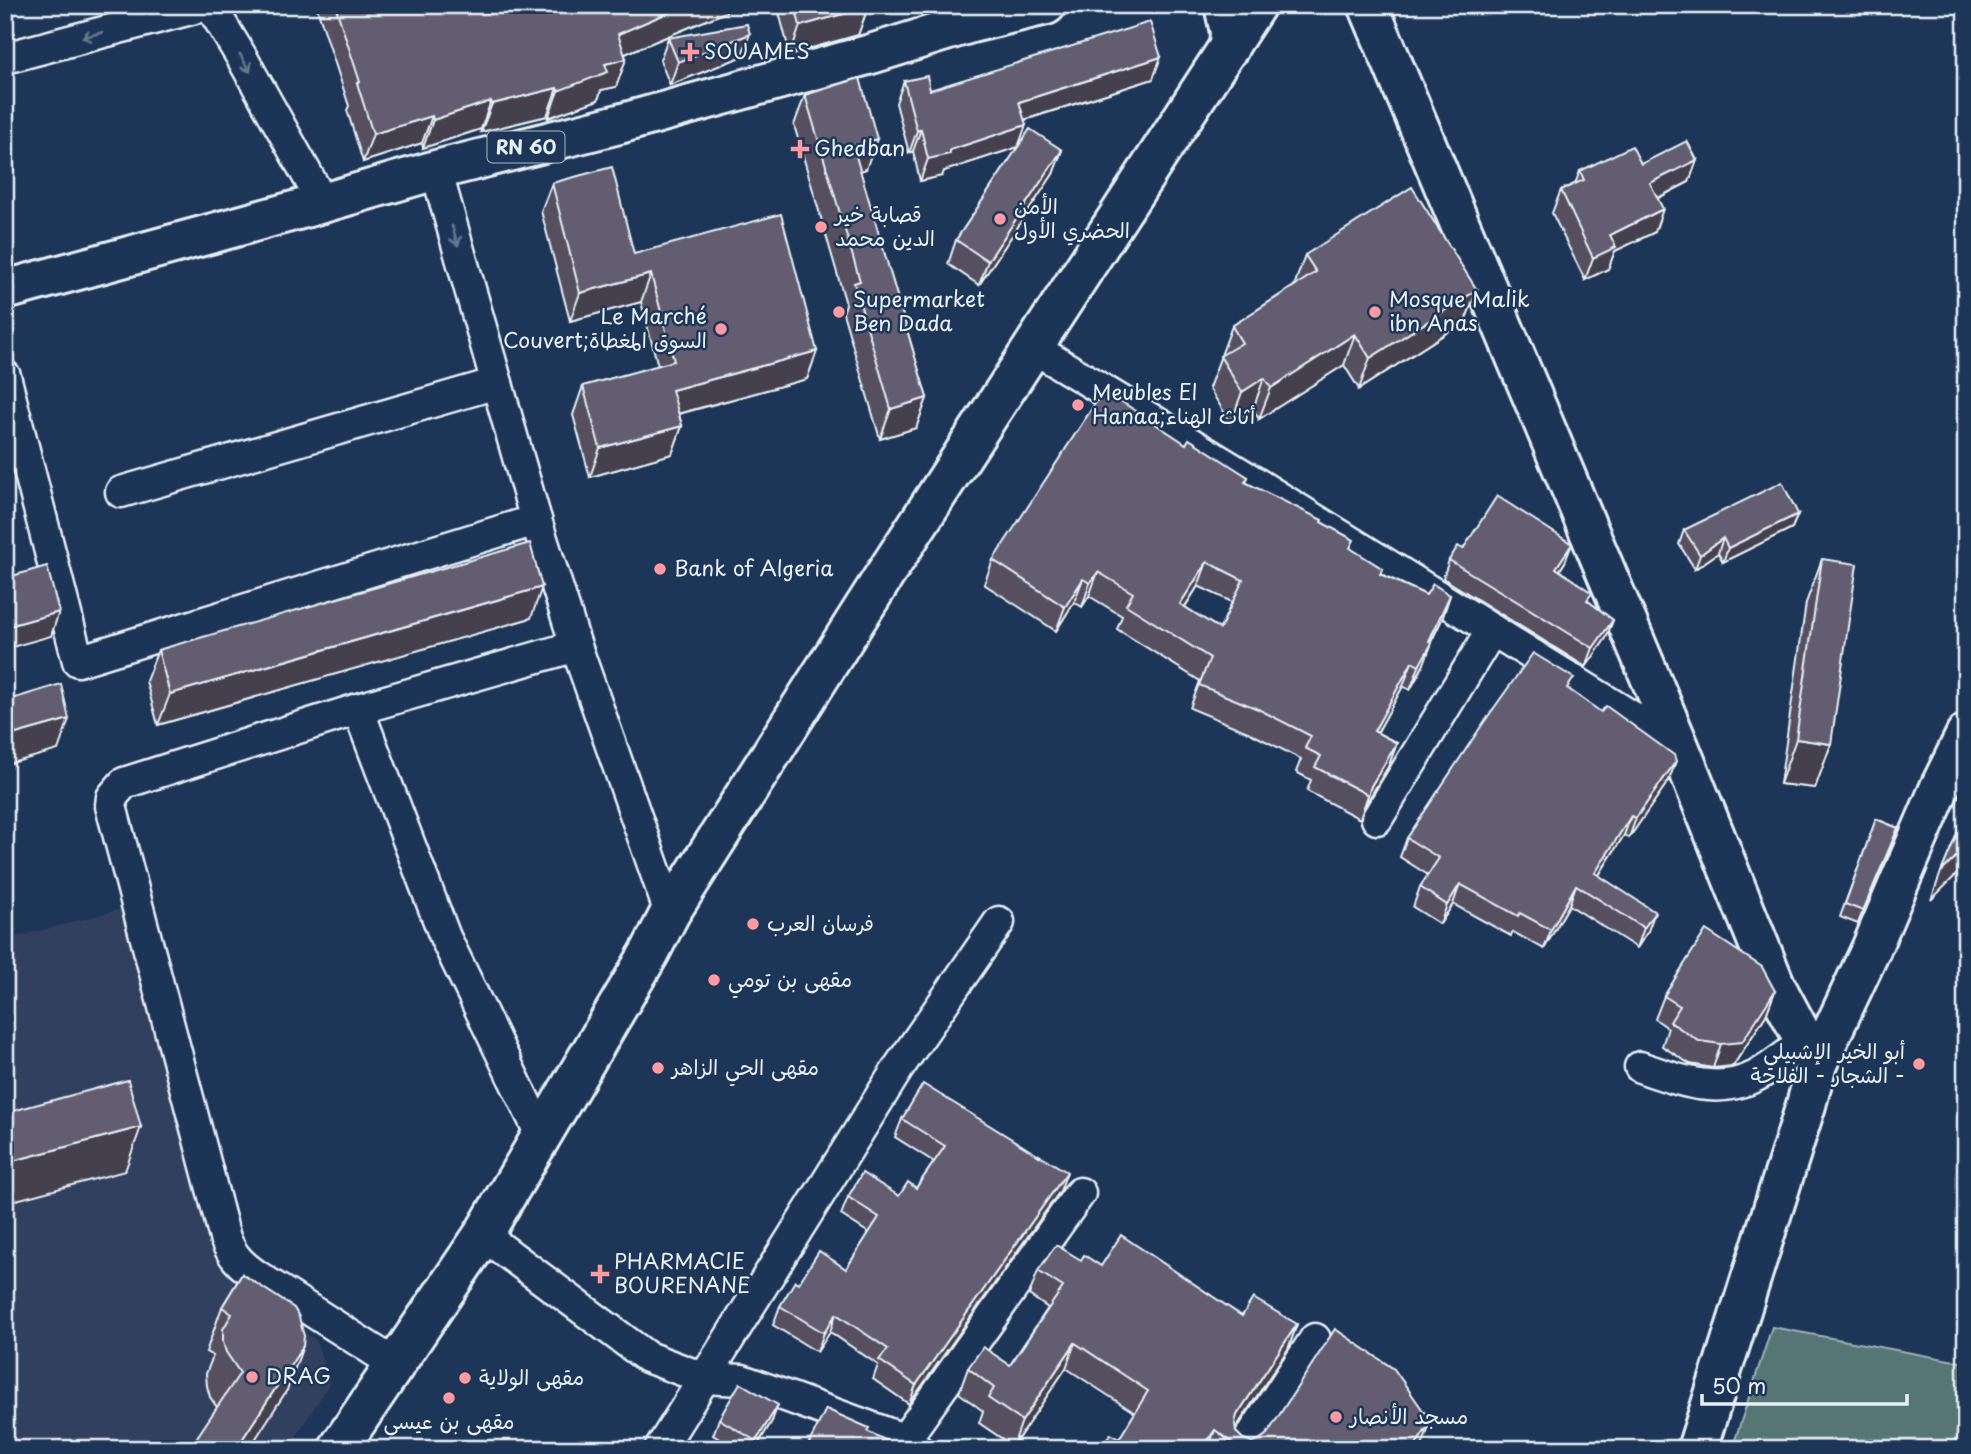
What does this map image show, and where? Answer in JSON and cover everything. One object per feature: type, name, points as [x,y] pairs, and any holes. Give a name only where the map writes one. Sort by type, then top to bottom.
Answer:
[{"type":"street","points":[[5,58],[208,5],[241,55],[323,203]]},
{"type":"street","name":"RN 60","points":[[5,290],[436,170],[872,54],[964,14],[1046,5]]},
{"type":"street","points":[[1224,5],[1230,32],[1229,48]]},
{"type":"street","points":[[338,1449],[483,1235],[650,952],[670,913],[878,584],[1256,5]]},
{"type":"street","points":[[1368,5],[1679,746],[1776,987],[1811,1053]]},
{"type":"street","points":[[436,170],[536,520],[576,646],[670,913]]},
{"type":"street","points":[[1032,347],[1679,746]]},
{"type":"street","points":[[5,376],[78,661],[536,520]]},
{"type":"street","points":[[121,492],[497,383]]},
{"type":"street","points":[[1377,819],[1492,630]]},
{"type":"street","points":[[395,1364],[242,1266],[231,1254],[111,806],[112,797],[124,783],[358,709],[576,646]]},
{"type":"street","points":[[358,709],[445,937],[542,1137]]},
{"type":"street","points":[[1697,1449],[1806,1105],[1811,1053],[1871,950],[1940,787],[1966,734]]},
{"type":"street","points":[[660,1449],[899,1067],[999,922]]},
{"type":"street","points":[[1640,1067],[1682,1082],[1707,1086],[1732,1085],[1811,1053]]},
{"type":"street","points":[[483,1235],[647,1357],[703,1378],[742,1380],[906,1446],[1080,1194]]},
{"type":"street","points":[[1243,1449],[1315,1339]]},
{"type":"shaded area","points":[[133,906],[155,980],[145,994],[154,1021],[166,1028],[234,1287],[316,1340],[330,1383],[288,1449],[5,1449],[5,940]]},
{"type":"green space","points":[[1772,1327],[1966,1363],[1966,1449],[1732,1449]]},
{"type":"building","points":[[335,5],[686,5],[618,34],[626,59],[605,64],[608,72],[558,91],[557,88],[492,104],[491,101],[433,120],[432,116],[373,134],[357,83],[360,82]]},
{"type":"building","points":[[795,5],[868,5],[868,7],[800,26]]},
{"type":"building","points":[[1150,22],[1161,57],[1019,102],[1026,125],[950,150],[950,154],[928,159],[921,129],[917,131],[904,81],[927,76],[930,90]]},
{"type":"building","points":[[747,24],[750,34],[678,62],[668,38]]},
{"type":"building","points":[[860,78],[877,139],[853,146],[927,398],[891,409],[854,283],[860,281],[805,95]]},
{"type":"building","name":"الأمن الحضري الأول","points":[[1030,129],[1062,150],[988,261],[956,240]]},
{"type":"building","points":[[1687,141],[1697,160],[1650,183],[1663,209],[1610,235],[1616,247],[1593,258],[1561,190],[1584,180],[1580,171],[1632,146],[1641,164]]},
{"type":"building","points":[[612,167],[634,254],[781,214],[817,351],[672,390],[682,426],[600,448],[583,386],[674,361],[651,274],[580,293],[552,183]]},
{"type":"building","name":"Mosque Malik ibn Anas","points":[[1412,187],[1477,290],[1370,358],[1355,334],[1271,388],[1264,378],[1242,392],[1220,356],[1242,343],[1232,326],[1316,272],[1305,255]]},
{"type":"building","points":[[1104,390],[1186,444],[1189,439],[1248,477],[1245,482],[1322,520],[1321,522],[1354,540],[1350,548],[1383,569],[1380,574],[1426,595],[1433,584],[1450,595],[1429,641],[1432,643],[1419,666],[1412,662],[1374,731],[1397,743],[1368,795],[1315,767],[1321,756],[1305,748],[1311,736],[1258,709],[1199,685],[1210,658],[1126,605],[1133,593],[1098,572],[1090,583],[1083,579],[1065,607],[993,560]],"holes":[[[1207,562],[1243,580],[1220,629],[1180,604]]]},
{"type":"building","points":[[1782,482],[1798,514],[1728,548],[1723,538],[1700,555],[1684,530]]},
{"type":"building","points":[[1497,496],[1572,544],[1556,568],[1592,593],[1587,600],[1613,620],[1593,648],[1449,560],[1458,546],[1463,549]]},
{"type":"building","points":[[530,543],[542,587],[170,694],[158,650]]},
{"type":"building","points":[[1822,559],[1857,564],[1831,744],[1796,739]]},
{"type":"building","points":[[47,566],[59,612],[5,627],[5,578]]},
{"type":"building","points":[[1533,653],[1574,678],[1567,688],[1601,712],[1606,706],[1674,755],[1676,761],[1636,818],[1631,816],[1595,873],[1655,912],[1644,928],[1576,885],[1551,930],[1520,913],[1518,916],[1460,884],[1447,905],[1420,887],[1439,858],[1407,838]]},
{"type":"building","points":[[61,684],[69,719],[5,737],[5,701]]},
{"type":"building","points":[[1966,812],[1966,847],[1941,872]]},
{"type":"building","points":[[1876,819],[1898,828],[1863,911],[1845,904]]},
{"type":"building","points":[[1706,930],[1762,967],[1775,991],[1742,1042],[1721,1044],[1699,1041],[1670,1022],[1680,1006],[1664,996]]},
{"type":"building","points":[[128,1080],[141,1127],[5,1163],[5,1113]]},
{"type":"building","points":[[923,1084],[1067,1172],[916,1385],[879,1360],[888,1349],[836,1314],[824,1333],[780,1306],[795,1281],[799,1283],[819,1251],[846,1269],[879,1217],[848,1197],[862,1173],[899,1196],[908,1182],[916,1188],[945,1146],[902,1119]]},
{"type":"building","points":[[1121,1235],[1242,1316],[1253,1298],[1297,1324],[1237,1415],[1236,1432],[1243,1439],[1252,1442],[1267,1434],[1335,1329],[1394,1369],[1431,1422],[1413,1449],[1240,1449],[1215,1430],[1202,1449],[1101,1449],[1110,1434],[1119,1439],[1148,1391],[1075,1343],[1022,1421],[988,1398],[994,1388],[968,1368],[983,1347],[1010,1365],[1063,1287],[1038,1271],[1056,1245],[1081,1260],[1084,1255],[1101,1266]]},
{"type":"building","points":[[242,1274],[294,1308],[304,1336],[303,1346],[236,1449],[189,1449],[240,1373],[226,1352],[223,1342],[223,1329],[232,1314],[222,1307]]},
{"type":"building","points":[[740,1383],[778,1405],[756,1441],[719,1419]]},
{"type":"building","points":[[826,1409],[869,1428],[867,1431],[887,1441],[884,1449],[806,1449]]},
{"type":"building","points":[[5,1437],[28,1449],[5,1449]]},
{"type":"place","name":"SOUAMES","points":[[690,52]]},
{"type":"place","name":"Ghedban","points":[[800,149]]},
{"type":"place","name":"الأمن الحضري الأول","points":[[1000,219]]},
{"type":"place","name":"قصابة خير الدين محمد","points":[[821,227]]},
{"type":"place","name":"Supermarket Ben Dada","points":[[839,312]]},
{"type":"place","name":"Mosque Malik ibn Anas","points":[[1375,312]]},
{"type":"place","name":"Le Marché Couvert;السوق المغطاة","points":[[721,329]]},
{"type":"place","name":"Meubles El Hanaa;أثاث الهناء","points":[[1078,405]]},
{"type":"place","name":"Bank of Algeria","points":[[660,569]]},
{"type":"place","name":"فرسان العرب","points":[[753,924]]},
{"type":"place","name":"مقهى بن تومي","points":[[714,980]]},
{"type":"place","name":"أبو الخير الإشبيلي الشجار - الفلاحة -","points":[[1919,1064]]},
{"type":"place","name":"مقهى الحي الزاهر","points":[[658,1068]]},
{"type":"place","name":"PHARMACIE BOURENANE","points":[[600,1274]]},
{"type":"place","name":"DRAG","points":[[252,1377]]},
{"type":"place","name":"مقهى الولاية","points":[[465,1378]]},
{"type":"place","name":"مقهى بن عيسى","points":[[449,1398]]},
{"type":"place","name":"مسجد الأنصار","points":[[1336,1417]]}]
